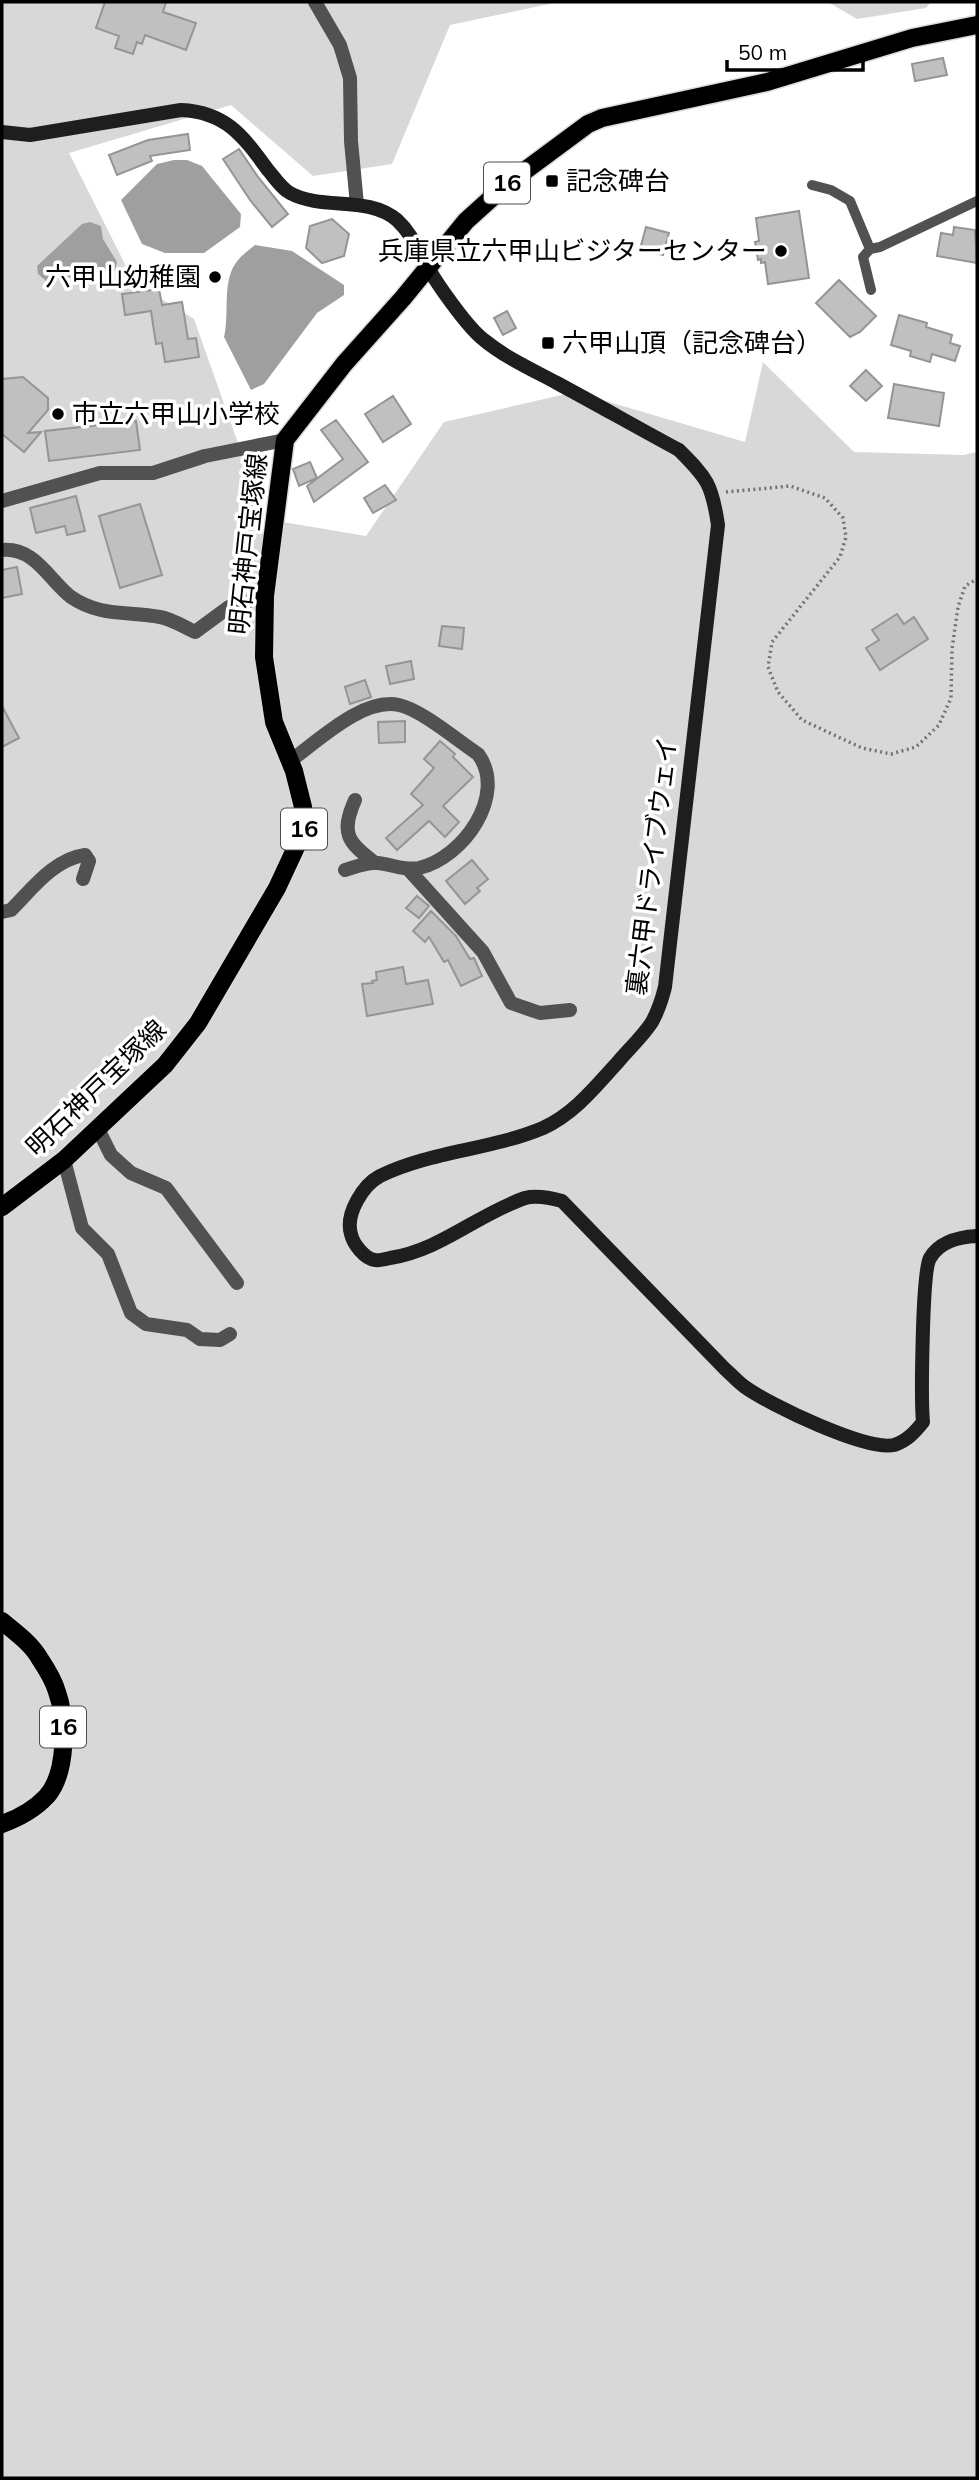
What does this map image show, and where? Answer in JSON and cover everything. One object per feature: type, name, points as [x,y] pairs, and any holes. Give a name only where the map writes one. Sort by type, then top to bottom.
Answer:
[{"type":"main road","name":"明石神戸宝塚線","points":[[2,1207],[64,1160],[166,1065],[198,1023],[277,888],[304,830],[303,807],[290,761],[274,722],[264,657],[265,596],[285,440],[344,364],[466,221],[507,184],[588,124],[603,118],[767,82],[912,38],[977,25]]},
{"type":"main road","name":"16","points":[[2,1621],[21,1636],[39,1657],[58,1692],[64,1738],[58,1774],[48,1795],[22,1817],[2,1824]]},
{"type":"street","points":[[314,2],[340,46],[350,78],[351,141],[357,205]]},
{"type":"street","name":"裏六甲ドライブウェイ","points":[[3,135],[30,135],[181,110],[213,116],[234,128],[276,181],[291,194],[322,202],[379,209],[396,219],[408,231],[428,267],[482,339],[509,357],[679,450],[700,471],[713,493],[718,525],[665,987],[658,1010],[632,1046],[582,1102],[544,1127],[503,1141],[418,1163],[379,1177],[365,1188],[350,1221],[351,1235],[363,1255],[374,1260],[426,1249],[528,1197],[562,1201],[746,1388],[823,1427],[871,1443],[893,1445],[913,1435],[923,1422],[925,1285],[928,1260],[947,1242],[977,1236]]},
{"type":"street","points":[[2,501],[100,473],[153,473],[205,456],[285,440]]},
{"type":"street","points":[[2,550],[9,550],[38,562],[71,596],[98,611],[162,617],[195,632],[229,607],[265,596]]},
{"type":"street","points":[[290,761],[343,722],[371,707],[383,704],[400,706],[417,713],[478,754],[485,763],[488,783],[483,808],[473,830],[429,865],[409,870],[375,863],[345,870]]},
{"type":"street","points":[[355,800],[346,820],[347,831],[352,843],[375,863]]},
{"type":"street","points":[[2,912],[11,910],[52,868],[74,856],[85,855],[89,862],[83,878]]},
{"type":"street","points":[[409,870],[483,952],[511,1003],[540,1013],[570,1010]]},
{"type":"street","points":[[98,1129],[111,1155],[131,1173],[166,1188],[237,1283]]},
{"type":"street","points":[[64,1160],[82,1228],[108,1254],[131,1313],[146,1324],[187,1330],[200,1339],[220,1340],[230,1334]]},
{"type":"lane","points":[[812,185],[831,190],[850,201],[870,249]]},
{"type":"lane","points":[[871,290],[863,257],[870,249],[880,247],[977,201]]},
{"type":"path","points":[[713,493],[790,486],[825,498],[843,518],[846,537],[840,557],[772,642],[768,667],[778,692],[802,720],[862,747],[891,754],[916,747],[939,724],[951,698],[952,649],[958,607],[965,586],[977,579]]},
{"type":"shaded area","points":[[2,2],[559,2],[450,25],[392,164],[313,176],[231,105],[69,153],[134,282],[194,319],[265,519],[366,536],[444,422],[575,392],[745,442],[763,362],[854,452],[963,455],[977,452],[977,2478],[2,2478]]},
{"type":"shaded area","points":[[828,2],[931,2],[926,8],[857,19]]},
{"type":"shaded area","points":[[187,160],[202,166],[241,214],[240,227],[204,253],[165,253],[142,244],[121,200],[157,164]]},
{"type":"shaded area","points":[[90,222],[101,226],[103,239],[117,262],[115,271],[46,281],[38,274],[37,266],[82,224]]},
{"type":"shaded area","points":[[255,245],[292,251],[344,285],[344,295],[317,313],[264,384],[251,390],[224,337],[229,277],[238,260]]},
{"type":"building","points":[[105,2],[166,2],[163,12],[196,23],[186,50],[145,35],[142,44],[137,42],[133,54],[115,48],[119,36],[96,28]]},
{"type":"building","points":[[943,58],[947,75],[915,81],[912,64]]},
{"type":"building","points":[[188,134],[190,150],[150,156],[152,161],[117,175],[109,155],[148,140]]},
{"type":"building","points":[[239,149],[288,214],[272,227],[223,159]]},
{"type":"building","name":"兵庫県立六甲山ビジターセンター","points":[[799,211],[809,278],[768,284],[765,262],[758,260],[755,242],[759,241],[756,218]]},
{"type":"building","points":[[332,219],[349,234],[344,256],[322,263],[306,248],[310,226]]},
{"type":"building","points":[[646,227],[669,233],[663,255],[640,249]]},
{"type":"building","points":[[954,227],[975,230],[977,263],[937,256],[941,233],[953,235]]},
{"type":"building","points":[[839,280],[876,316],[860,332],[850,337],[816,303]]},
{"type":"building","points":[[159,289],[162,305],[182,302],[188,339],[196,338],[199,357],[165,362],[162,343],[156,344],[151,311],[125,315],[122,294]]},
{"type":"building","points":[[507,311],[516,328],[503,335],[494,318]]},
{"type":"building","points":[[899,315],[927,323],[926,327],[952,335],[950,343],[960,346],[955,361],[932,354],[930,362],[910,356],[911,351],[891,345]]},
{"type":"building","points":[[866,370],[882,386],[866,401],[850,386]]},
{"type":"building","points":[[23,377],[48,398],[48,410],[28,433],[41,432],[24,452],[2,434],[2,379]]},
{"type":"building","points":[[894,384],[944,393],[939,426],[888,418]]},
{"type":"building","points":[[393,396],[411,424],[383,442],[365,414]]},
{"type":"building","points":[[336,420],[368,462],[314,502],[307,486],[343,459],[321,430]]},
{"type":"building","points":[[136,421],[140,450],[49,461],[45,431]]},
{"type":"building","points":[[310,462],[317,478],[299,486],[293,469]]},
{"type":"building","points":[[385,485],[396,500],[373,513],[364,498]]},
{"type":"building","points":[[76,496],[85,531],[67,535],[65,526],[36,533],[30,508]]},
{"type":"building","points":[[140,504],[162,575],[120,588],[99,516]]},
{"type":"building","points":[[17,567],[22,594],[2,598],[2,570]]},
{"type":"building","points":[[897,614],[904,624],[914,617],[928,639],[880,670],[866,648],[879,640],[872,630]]},
{"type":"building","points":[[442,626],[464,628],[462,649],[439,646]]},
{"type":"building","points":[[411,661],[414,679],[390,684],[386,666]]},
{"type":"building","points":[[365,680],[371,697],[350,704],[345,687]]},
{"type":"building","points":[[2,706],[19,738],[2,747]]},
{"type":"building","points":[[405,721],[405,742],[379,743],[378,722]]},
{"type":"building","points":[[440,741],[455,754],[453,757],[473,777],[443,806],[459,822],[445,837],[429,821],[397,850],[386,838],[423,805],[411,794],[434,768],[424,759]]},
{"type":"building","points":[[472,860],[488,879],[477,888],[480,891],[465,904],[446,881]]},
{"type":"building","points":[[417,896],[429,906],[419,918],[406,908]]},
{"type":"building","points":[[431,911],[456,936],[470,959],[474,958],[482,976],[461,986],[448,960],[444,962],[429,937],[425,942],[413,931]]},
{"type":"building","points":[[403,967],[406,984],[428,980],[433,1004],[367,1016],[362,984],[377,980],[376,972]]},
{"type":"place","name":"記念碑台","points":[[552,181]]},
{"type":"place","name":"兵庫県立六甲山ビジターセンター","points":[[781,251]]},
{"type":"place","name":"六甲山幼稚園","points":[[215,277]]},
{"type":"place","name":"六甲山頂（記念碑台）","points":[[548,343]]},
{"type":"place","name":"市立六甲山小学校","points":[[58,414]]}]
